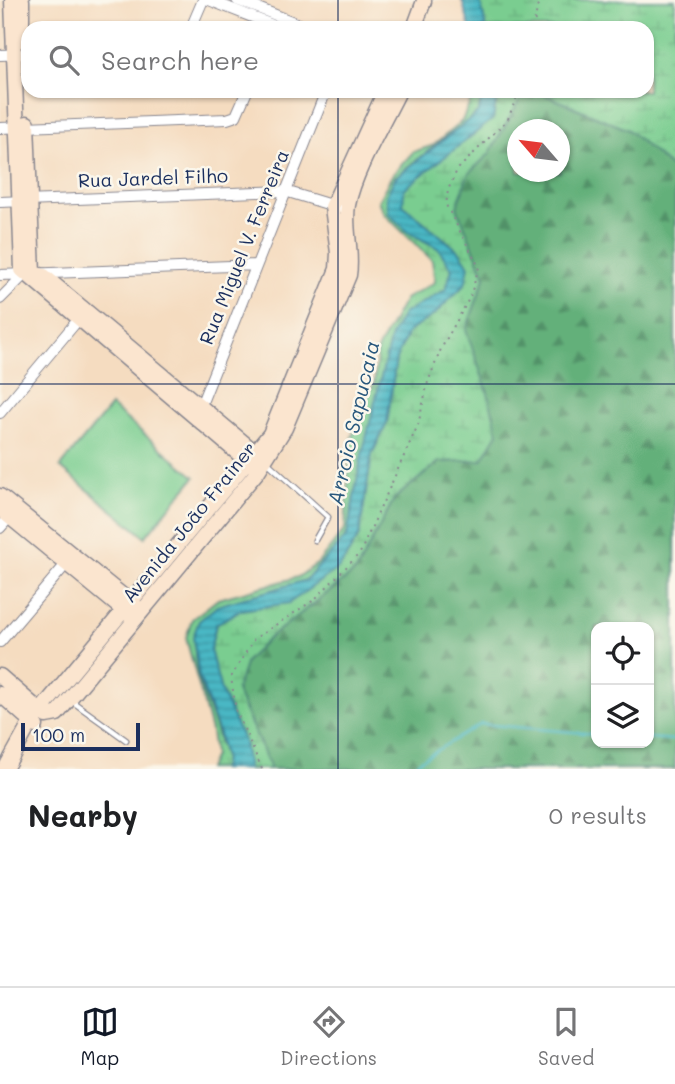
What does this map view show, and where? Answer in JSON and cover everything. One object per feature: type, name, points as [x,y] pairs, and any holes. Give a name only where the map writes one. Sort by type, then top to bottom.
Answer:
[{"type":"street","points":[[12,0],[29,274]]},
{"type":"street","points":[[16,54],[22,0]]},
{"type":"street","points":[[194,21],[203,0]]},
{"type":"street","points":[[209,0],[268,21]]},
{"type":"street","points":[[237,0],[271,21]]},
{"type":"street","points":[[418,21],[429,1]]},
{"type":"street","points":[[425,21],[429,1]]},
{"type":"street","points":[[0,128],[227,119],[236,116],[244,98]]},
{"type":"street","name":"Rua Miguel V. Ferreira","points":[[198,411],[323,98]]},
{"type":"street","points":[[331,207],[382,98]]},
{"type":"street","name":"Avenida João Frainer","points":[[38,719],[133,611],[285,428],[349,275],[351,263],[347,211],[352,191],[396,98]]},
{"type":"street","name":"Rua Jardel Filho","points":[[0,202],[285,191],[347,211]]},
{"type":"street","name":"Avenida João Frainer","points":[[257,461],[277,420],[337,269],[338,253],[331,207]]},
{"type":"street","points":[[0,275],[256,265]]},
{"type":"street","points":[[0,299],[29,274],[44,276],[82,316],[257,461]]},
{"type":"street","points":[[0,413],[82,316]]},
{"type":"street","points":[[0,496],[7,516],[133,611]]},
{"type":"street","points":[[7,516],[133,611]]},
{"type":"street","points":[[0,642],[66,563]]},
{"type":"street","name":"Avenida João Frainer","points":[[38,719],[57,714],[133,611]]},
{"type":"street","points":[[0,676],[38,719]]},
{"type":"street","points":[[0,694],[38,719]]},
{"type":"street","points":[[5,769],[22,737],[38,719]]},
{"type":"lane","points":[[257,461],[328,517],[315,540]]},
{"type":"lane","points":[[69,699],[126,740]]},
{"type":"path","points":[[534,21],[539,0]]},
{"type":"path","points":[[262,769],[236,711],[231,677],[254,639],[314,600],[360,553],[369,537],[388,486],[418,425],[428,382],[441,349],[470,297],[479,267],[446,205],[448,190],[457,170],[508,119],[516,98]]},
{"type":"green space","points":[[480,0],[675,0],[675,171],[627,129],[553,98],[654,98],[654,21],[484,21]]},
{"type":"green space","points":[[472,98],[481,98],[479,112],[395,177],[408,232],[438,248],[452,269],[446,289],[403,314],[361,459],[347,536],[306,580],[199,621],[195,637],[198,672],[224,758],[222,769],[208,769],[214,755],[211,731],[186,638],[192,619],[218,599],[298,577],[318,563],[345,529],[350,444],[362,405],[374,384],[378,348],[405,299],[435,282],[432,260],[384,214],[378,201],[392,175],[413,152],[434,145],[462,121]]},
{"type":"green space","points":[[497,98],[521,98],[489,154],[468,174],[457,207],[485,277],[466,330],[488,393],[498,433],[482,460],[439,462],[394,499],[356,571],[270,637],[246,661],[236,691],[271,769],[248,769],[244,742],[221,691],[210,650],[216,624],[241,610],[289,602],[340,567],[359,536],[372,454],[387,423],[396,359],[408,332],[435,314],[465,284],[460,252],[403,205],[403,189],[493,119]]},
{"type":"green space","points":[[521,98],[553,98],[629,130],[675,171],[675,769],[271,769],[236,690],[246,661],[270,637],[356,571],[394,499],[439,462],[482,460],[488,393],[466,330],[485,277],[456,207],[468,174],[489,154],[507,122],[507,182],[570,182],[570,119],[509,119]]},
{"type":"green space","points":[[111,406],[195,477],[145,537],[60,467]]},
{"type":"water","points":[[462,0],[480,0],[484,21],[468,21]]},
{"type":"water","points":[[481,98],[497,98],[493,119],[404,189],[403,205],[460,252],[469,266],[465,284],[435,314],[408,332],[396,359],[387,423],[372,454],[359,536],[340,567],[289,603],[241,610],[216,624],[210,650],[221,691],[244,742],[248,769],[222,769],[224,758],[219,734],[199,676],[193,637],[199,621],[217,606],[306,580],[347,536],[361,459],[391,336],[403,314],[446,289],[452,269],[438,248],[408,232],[389,214],[386,196],[395,178],[479,112]]},
{"type":"waterway","points":[[413,769],[419,761],[481,724],[591,734]]},
{"type":"waterway","points":[[654,738],[675,740]]},
{"type":"water label","name":"Arroio Sapucaia","points":[[354,423]]}]
